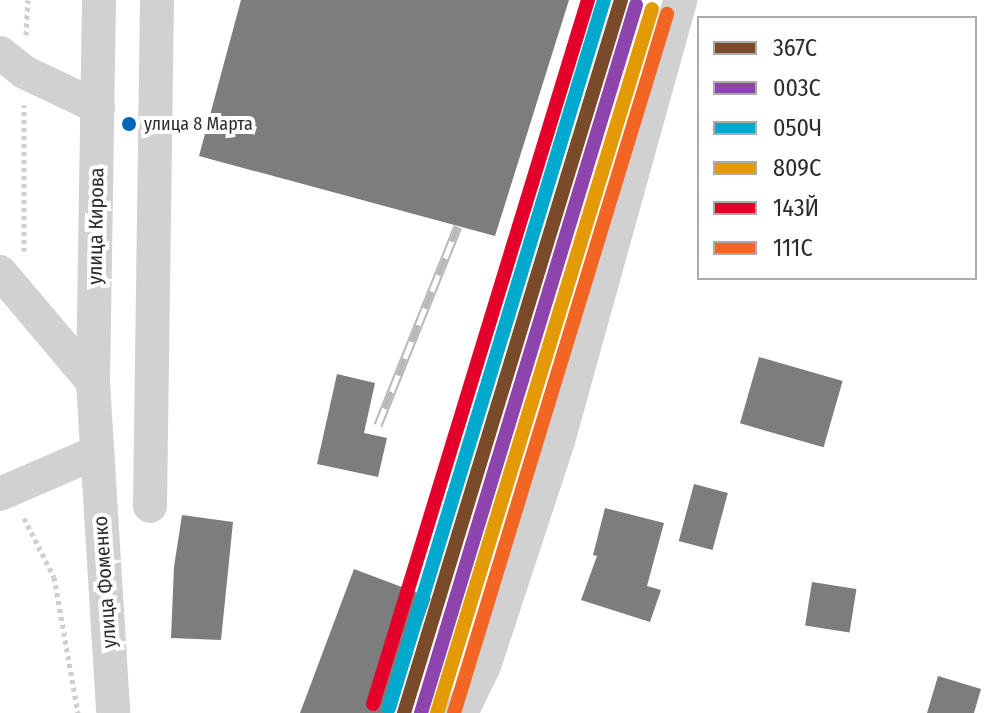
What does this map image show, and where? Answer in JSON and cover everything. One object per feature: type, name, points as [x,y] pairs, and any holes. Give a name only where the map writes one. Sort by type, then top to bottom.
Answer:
[{"type":"street","name":"улица Кирова","points":[[97,452],[93,382],[99,0]]},
{"type":"street","points":[[150,506],[157,0]]},
{"type":"street","points":[[461,713],[484,666],[558,441],[680,0]]},
{"type":"street","points":[[12,62],[98,107]]},
{"type":"street","points":[[8,283],[93,382]]},
{"type":"street","points":[[4,492],[97,452]]},
{"type":"street","name":"улица Фоменко","points":[[97,452],[113,713]]},
{"type":"path","points":[[8,283],[24,281],[12,62],[28,0]]},
{"type":"path","points":[[4,492],[54,577],[78,713]]},
{"type":"building","points":[[241,0],[569,0],[495,236],[199,156]]},
{"type":"building","points":[[759,357],[843,381],[824,447],[740,423]]},
{"type":"building","points":[[337,374],[375,383],[364,433],[387,438],[378,477],[317,464]]},
{"type":"building","points":[[694,484],[728,493],[713,550],[679,541]]},
{"type":"building","points":[[605,508],[664,523],[647,586],[661,590],[650,622],[581,600],[597,556],[593,555]]},
{"type":"building","points":[[182,515],[233,522],[221,640],[171,638],[174,567]]},
{"type":"building","points":[[354,569],[431,598],[389,713],[300,713]]},
{"type":"building","points":[[812,582],[856,589],[850,632],[805,625]]},
{"type":"building","points":[[938,676],[981,689],[974,713],[927,713]]},
{"type":"railway","points":[[378,425],[458,226]]},
{"type":"transit line","name":"143Й","points":[[373,704],[588,0]]},
{"type":"transit line","name":"050Ч","points":[[389,708],[604,0]]},
{"type":"transit line","name":"367С","points":[[404,713],[621,0]]},
{"type":"transit line","name":"003С","points":[[421,713],[636,5]]},
{"type":"transit line","name":"809С","points":[[437,713],[652,9]]},
{"type":"transit line","name":"111С","points":[[454,713],[667,14]]},
{"type":"place","name":"улица 8 Марта","points":[[129,124]]}]
